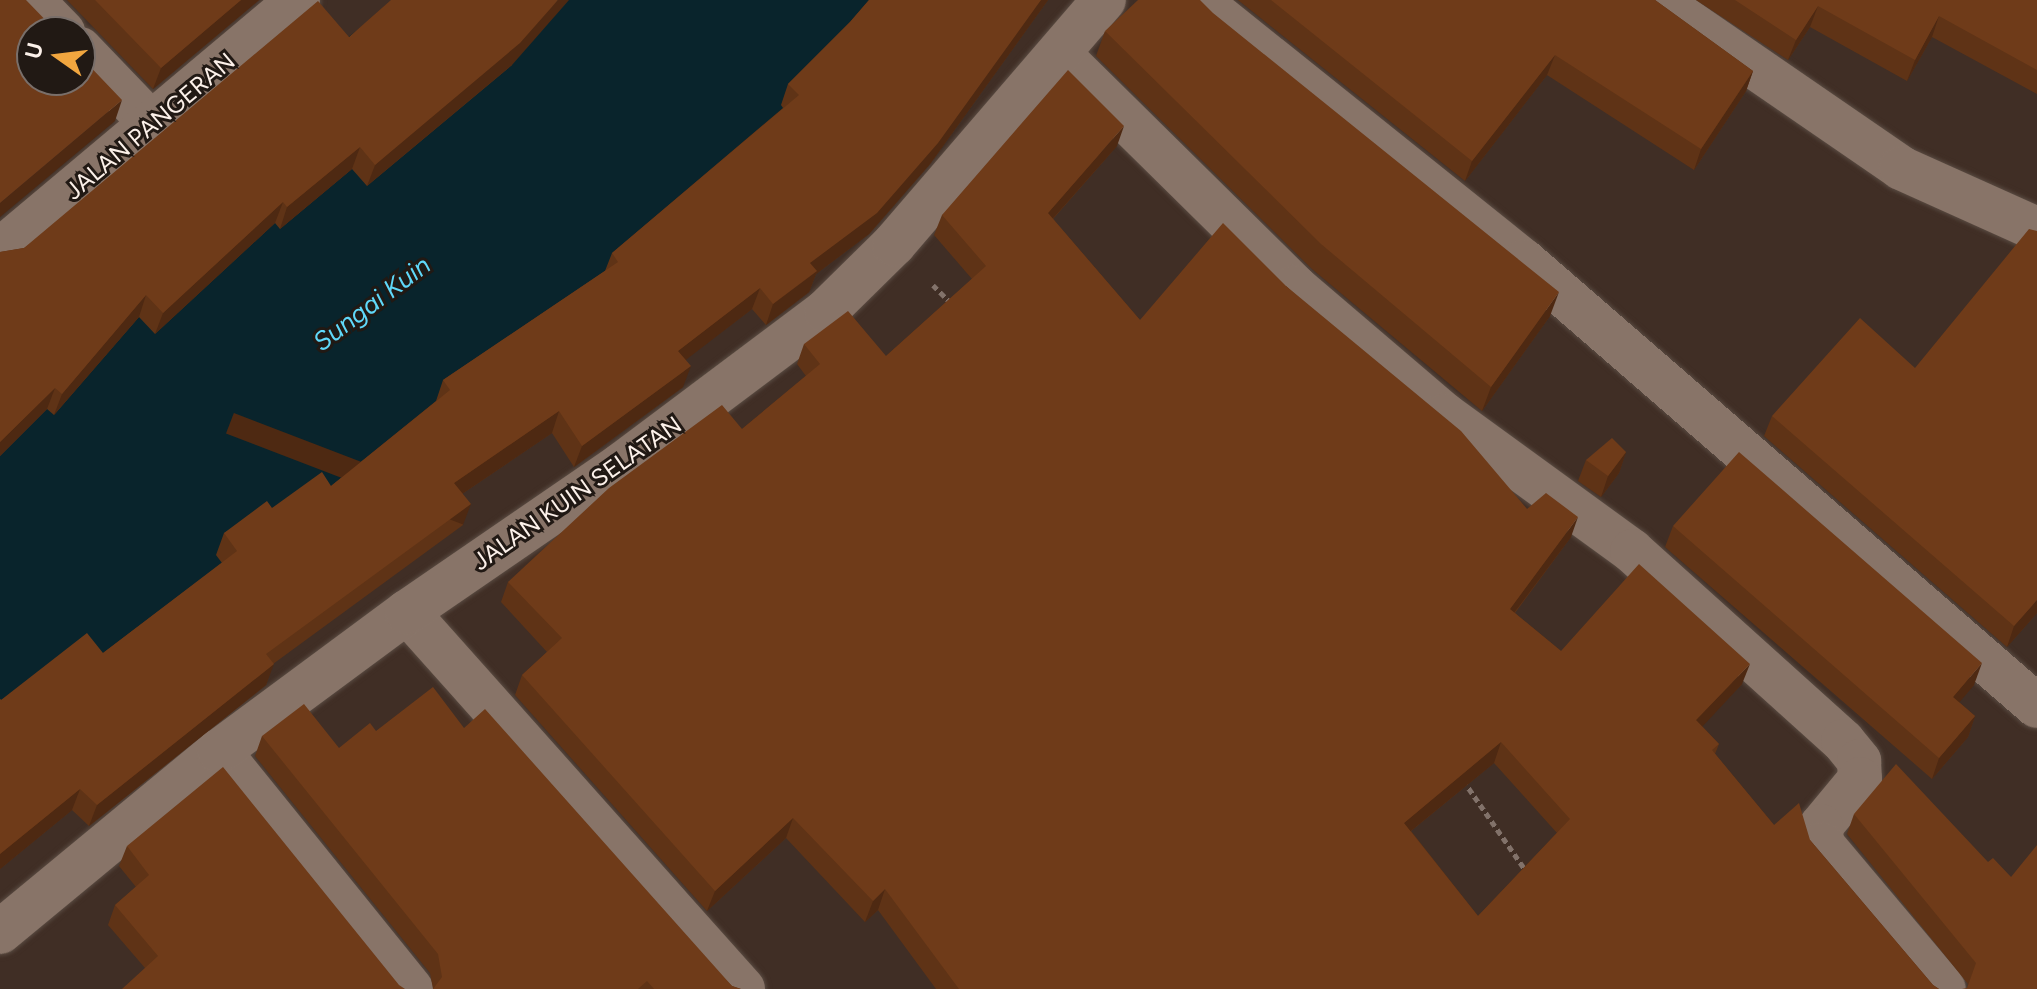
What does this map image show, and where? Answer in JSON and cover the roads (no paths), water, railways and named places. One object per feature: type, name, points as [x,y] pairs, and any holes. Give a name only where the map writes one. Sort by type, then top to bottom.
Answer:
[{"type":"street","points":[[32,0],[48,16]]},
{"type":"street","name":"JALAN PANGERAN","points":[[0,250],[153,125],[298,0]]},
{"type":"street","name":"JALAN KUIN SELATAN","points":[[0,932],[219,751],[407,612],[621,465],[826,311],[894,244],[1104,0]]},
{"type":"street","points":[[1198,0],[1524,261],[2037,706]]},
{"type":"street","points":[[1657,0],[1901,168],[2037,229]]},
{"type":"street","points":[[1059,54],[1295,287],[1445,415],[1632,551],[1843,741],[1859,761],[1860,779],[1821,826],[1822,844],[1944,989]]},
{"type":"street","points":[[96,66],[153,125]]},
{"type":"street","points":[[407,612],[743,989]]},
{"type":"street","points":[[219,751],[411,989]]},
{"type":"water","name":"Sungai Kuin","points":[[395,0],[953,0],[0,842],[0,314]]}]
